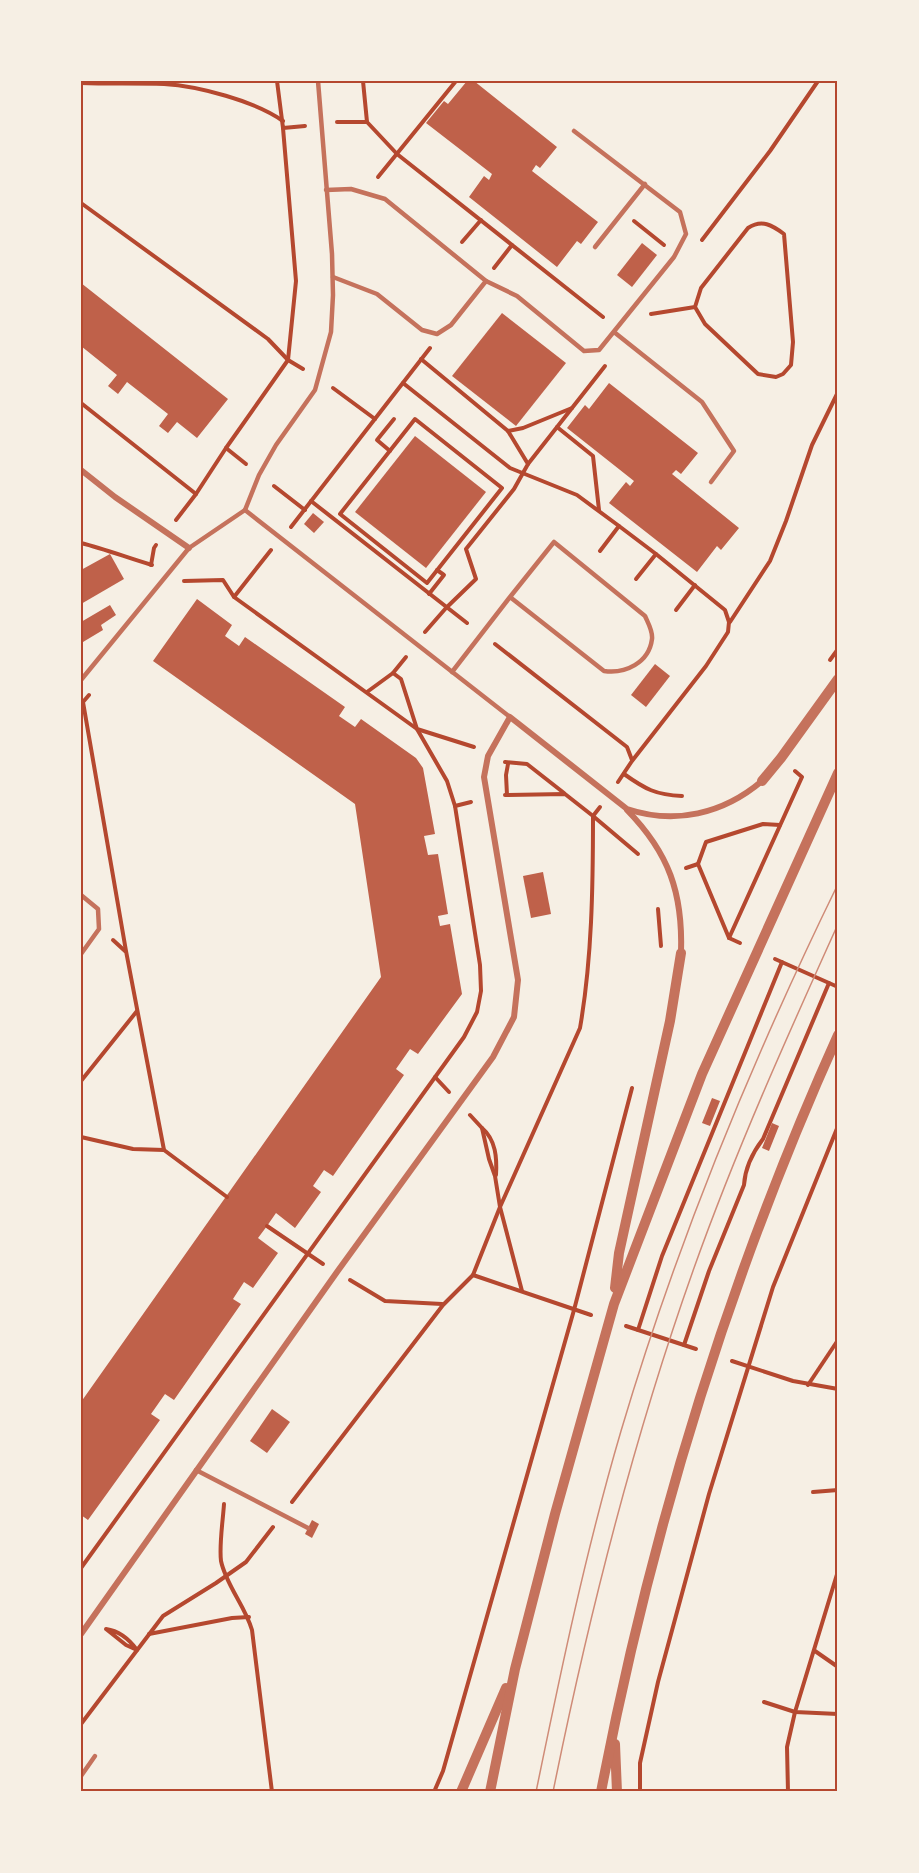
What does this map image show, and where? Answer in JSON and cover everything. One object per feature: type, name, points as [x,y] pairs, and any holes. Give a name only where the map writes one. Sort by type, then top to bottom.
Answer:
[{"type":"street","points":[[81,470],[115,497],[189,548]]},
{"type":"street","points":[[627,809],[649,815],[695,815],[732,803],[762,781],[781,759],[838,679]]},
{"type":"street","points":[[81,1634],[337,1272],[494,1057],[514,1017],[518,981],[484,777],[488,756],[510,717],[627,809],[658,847],[671,873],[681,913],[681,953],[670,1021],[619,1253],[614,1304]]},
{"type":"street","points":[[490,1792],[514,1669],[614,1304],[702,1074],[756,950],[838,773]]},
{"type":"street","points":[[601,1792],[643,1596],[711,1364],[774,1188],[838,1035]]},
{"type":"street","points":[[461,1792],[514,1669]]},
{"type":"street","points":[[614,1727],[617,1792]]},
{"type":"lane","points":[[81,680],[189,548],[244,510],[259,475],[276,445],[315,390],[331,332],[333,277],[318,81]]},
{"type":"lane","points":[[326,190],[351,189],[385,200],[486,281],[517,296],[584,351],[599,350],[674,257],[686,234],[680,212],[574,131]]},
{"type":"lane","points":[[595,248],[645,184]]},
{"type":"lane","points":[[333,277],[377,294],[422,330],[437,334],[451,325],[486,281]]},
{"type":"lane","points":[[614,332],[702,402],[734,451],[711,482]]},
{"type":"lane","points":[[244,510],[510,717]]},
{"type":"lane","points":[[452,672],[510,597],[554,542],[645,616],[651,630],[652,640],[646,654],[631,669],[617,673],[604,671],[510,597]]},
{"type":"lane","points":[[81,895],[98,909],[99,929],[81,954]]},
{"type":"lane","points":[[196,1470],[308,1528]]},
{"type":"lane","points":[[81,1776],[95,1756]]},
{"type":"path","points":[[81,403],[196,494],[288,360],[296,280],[277,81]]},
{"type":"path","points":[[363,81],[367,122],[397,154],[604,318]]},
{"type":"path","points":[[378,177],[456,81]]},
{"type":"path","points":[[696,249],[770,151],[818,81]]},
{"type":"path","points":[[81,83],[167,84],[254,105],[282,121]]},
{"type":"path","points":[[332,122],[367,122]]},
{"type":"path","points":[[283,128],[306,126]]},
{"type":"path","points":[[81,203],[268,339],[288,360],[307,371]]},
{"type":"path","points":[[629,217],[668,248]]},
{"type":"path","points":[[461,243],[481,220]]},
{"type":"path","points":[[756,223],[769,224],[784,234],[793,342],[791,365],[783,374],[776,378],[758,374],[705,324],[695,307],[701,288],[748,228],[756,223]]},
{"type":"path","points":[[493,268],[513,245]]},
{"type":"path","points":[[650,308],[644,316],[695,307]]},
{"type":"path","points":[[290,528],[403,383],[437,334]]},
{"type":"path","points":[[421,359],[508,431],[528,464]]},
{"type":"path","points":[[446,608],[476,579],[466,549],[514,489],[528,464],[609,360]]},
{"type":"path","points":[[403,383],[510,468],[577,495],[599,510],[725,610],[729,622],[728,632],[706,666],[632,761],[593,816],[592,902],[586,998],[580,1028],[500,1207],[473,1275],[595,1316]]},
{"type":"path","points":[[330,386],[375,419]]},
{"type":"path","points":[[729,622],[770,561],[812,445],[838,392]]},
{"type":"path","points":[[508,431],[523,428],[572,407]]},
{"type":"path","points":[[390,451],[377,440],[394,419]]},
{"type":"path","points":[[416,419],[502,488],[426,583],[340,514],[390,451],[416,419]]},
{"type":"path","points":[[557,427],[593,456],[599,510]]},
{"type":"path","points":[[226,448],[246,464]]},
{"type":"path","points":[[274,486],[305,510]]},
{"type":"path","points":[[311,501],[627,747],[632,761]]},
{"type":"path","points":[[600,551],[619,526]]},
{"type":"path","points":[[81,543],[110,550],[161,568]]},
{"type":"path","points":[[234,597],[272,549]]},
{"type":"path","points":[[636,579],[656,554]]},
{"type":"path","points":[[429,594],[444,576],[437,570]]},
{"type":"path","points":[[178,589],[185,580],[223,580],[234,597],[417,729]]},
{"type":"path","points":[[676,610],[695,585]]},
{"type":"path","points":[[824,669],[838,649]]},
{"type":"path","points":[[81,1568],[464,1036],[477,1012],[481,991],[480,965],[454,806],[447,781],[417,729],[401,679],[393,673],[367,692]]},
{"type":"path","points":[[91,693],[83,702],[137,1011],[164,1150]]},
{"type":"path","points":[[507,795],[508,764]]},
{"type":"path","points":[[624,774],[642,788],[663,795],[690,796]]},
{"type":"path","points":[[729,938],[802,777]]},
{"type":"path","points":[[454,806],[507,795],[565,794],[637,853],[642,862]]},
{"type":"path","points":[[780,825],[762,824],[706,842],[698,864],[729,938],[838,987]]},
{"type":"path","points":[[671,873],[698,864]]},
{"type":"path","points":[[658,905],[661,954]]},
{"type":"path","points":[[638,1330],[662,1256],[783,962]]},
{"type":"path","points":[[684,1345],[709,1271],[744,1185],[745,1175],[763,1139],[829,983]]},
{"type":"path","points":[[81,1081],[137,1011]]},
{"type":"path","points":[[434,1792],[443,1771],[574,1310],[634,1083]]},
{"type":"path","points":[[640,1792],[640,1763],[658,1682],[709,1494],[773,1287],[838,1126]]},
{"type":"path","points":[[482,1128],[490,1135],[497,1160],[495,1176]]},
{"type":"path","points":[[483,1136],[495,1176],[500,1207],[522,1291]]},
{"type":"path","points":[[81,1137],[133,1149],[164,1150],[227,1197]]},
{"type":"path","points":[[267,1226],[308,1255],[385,1301],[443,1305]]},
{"type":"path","points":[[616,1323],[706,1353]]},
{"type":"path","points":[[808,1385],[838,1340]]},
{"type":"path","points":[[728,1360],[808,1385],[838,1389]]},
{"type":"path","points":[[813,1492],[838,1490]]},
{"type":"path","points":[[225,1496],[221,1560],[249,1617],[252,1630],[272,1792]]},
{"type":"path","points":[[788,1792],[787,1747],[795,1712],[838,1571]]},
{"type":"path","points":[[148,1634],[232,1618],[249,1617]]},
{"type":"path","points":[[106,1629],[116,1630],[137,1650],[126,1646],[113,1636]]},
{"type":"path","points":[[815,1651],[838,1667]]},
{"type":"path","points":[[764,1702],[795,1712],[838,1714]]},
{"type":"building","points":[[467,81],[474,81],[557,147],[540,168],[536,165],[532,171],[598,222],[581,244],[577,241],[557,267],[469,197],[484,176],[489,180],[492,174],[426,123],[444,101],[448,104]]},
{"type":"building","points":[[642,243],[657,255],[632,287],[617,275]]},
{"type":"building","points":[[81,283],[228,399],[197,438],[177,422],[168,433],[159,426],[168,414],[127,382],[118,394],[108,386],[117,375],[81,346]]},
{"type":"building","points":[[502,313],[566,363],[516,426],[452,376]]},
{"type":"building","points":[[609,383],[698,453],[681,474],[676,470],[672,474],[739,528],[721,550],[717,546],[697,572],[609,503],[626,482],[630,486],[634,481],[567,428],[585,405],[589,409]]},
{"type":"building","points":[[415,436],[486,492],[426,568],[355,512]]},
{"type":"building","points":[[313,513],[324,522],[314,533],[304,524]]},
{"type":"building","points":[[110,554],[124,579],[81,604],[81,570]]},
{"type":"building","points":[[197,599],[232,625],[225,636],[239,646],[245,637],[345,707],[339,716],[355,727],[361,719],[416,758],[423,768],[435,834],[424,836],[428,855],[438,854],[448,914],[438,916],[440,926],[450,924],[462,994],[418,1054],[410,1049],[396,1069],[404,1075],[333,1176],[324,1170],[313,1186],[321,1192],[295,1228],[276,1213],[258,1238],[278,1253],[253,1288],[244,1282],[233,1299],[241,1304],[174,1400],[165,1394],[151,1414],[160,1420],[88,1520],[81,1515],[81,1402],[381,977],[355,804],[153,661]]},
{"type":"building","points":[[110,605],[116,615],[101,625],[103,630],[83,642],[81,622]]},
{"type":"building","points":[[655,664],[670,676],[646,707],[631,695]]},
{"type":"building","points":[[543,872],[551,914],[531,918],[523,876]]},
{"type":"building","points":[[712,1098],[720,1101],[710,1126],[702,1123]]},
{"type":"building","points":[[772,1123],[779,1126],[769,1151],[762,1148]]},
{"type":"building","points":[[272,1409],[290,1422],[267,1453],[250,1441]]},
{"type":"building","points":[[312,1520],[319,1524],[312,1538],[305,1534]]},
{"type":"tram line","points":[[536,1792],[585,1565],[608,1476],[643,1360],[666,1291],[718,1153],[776,1017],[838,884]]},
{"type":"tram line","points":[[553,1792],[614,1527],[672,1332],[710,1224],[745,1137],[838,924]]}]
